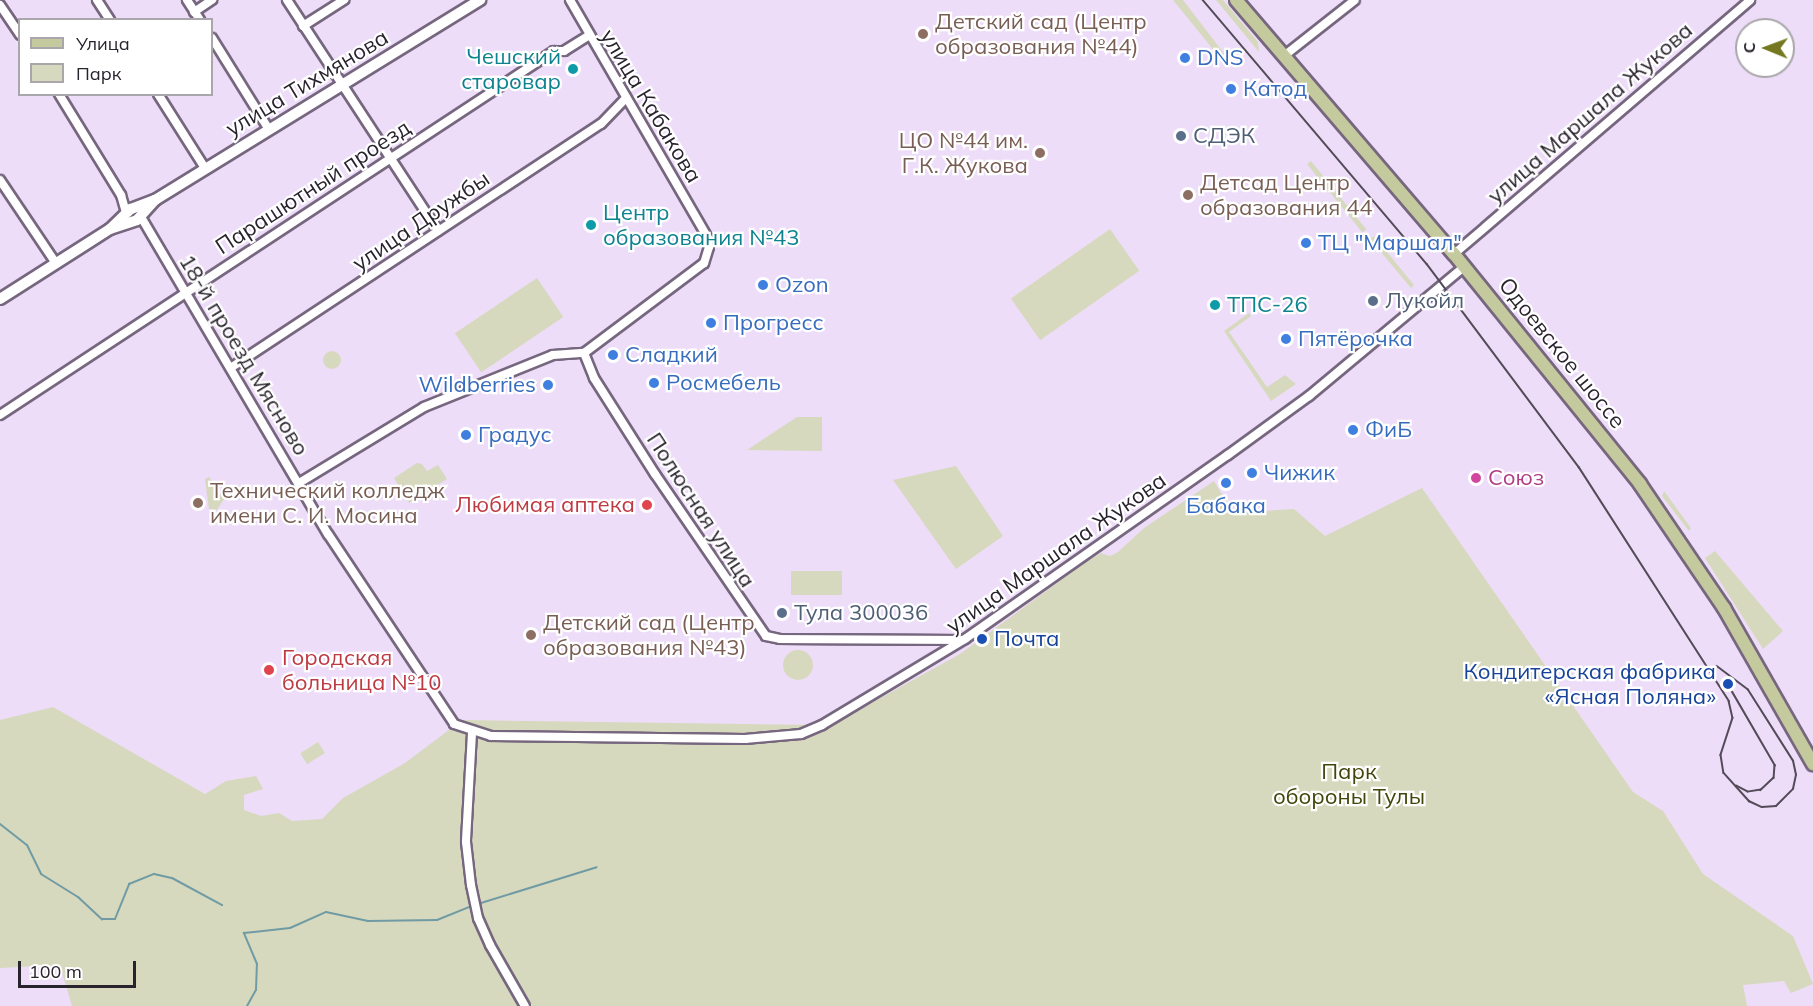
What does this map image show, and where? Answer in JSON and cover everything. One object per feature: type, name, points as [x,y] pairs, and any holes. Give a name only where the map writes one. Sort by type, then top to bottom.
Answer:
[{"type":"main road","name":"Одоевское шоссе","points":[[1236,0],[1454,254],[1640,484],[1724,608],[1813,764]]},
{"type":"street","points":[[97,0],[109,18]]},
{"type":"street","points":[[187,0],[199,18]]},
{"type":"street","points":[[195,12],[212,0]]},
{"type":"street","points":[[287,0],[388,160],[438,231]]},
{"type":"street","points":[[303,26],[344,0]]},
{"type":"street","name":"улица Тихмянова","points":[[134,215],[268,128],[480,0]]},
{"type":"street","name":"улица Кабакова","points":[[570,0],[588,36],[708,238],[709,252],[704,263],[584,353]]},
{"type":"street","points":[[1284,56],[1355,0]]},
{"type":"street","name":"улица Маршала Жукова","points":[[1454,254],[1750,0]]},
{"type":"street","points":[[0,5],[18,32]]},
{"type":"street","name":"Парашютный проезд","points":[[0,415],[554,51],[564,51],[588,36]]},
{"type":"street","points":[[213,40],[268,128]]},
{"type":"street","name":"18-й проезд Мясново","points":[[60,96],[232,367],[358,580],[454,724],[472,733]]},
{"type":"street","points":[[159,96],[205,168]]},
{"type":"street","name":"улица Дружбы","points":[[232,367],[601,124],[625,99]]},
{"type":"street","points":[[0,180],[55,262]]},
{"type":"street","points":[[0,299],[55,262],[134,215]]},
{"type":"street","name":"улица Маршала Жукова","points":[[472,733],[734,739],[801,734],[841,715],[965,639],[1309,396],[1464,267]]},
{"type":"street","points":[[299,483],[424,407],[553,355],[584,353]]},
{"type":"street","name":"Полюсная улица","points":[[584,353],[594,378],[655,474],[766,636],[780,639],[965,639]]},
{"type":"street","points":[[472,733],[466,842],[471,885],[490,945],[525,1006]]},
{"type":"green space","points":[[1173,0],[1183,0],[1229,60],[1220,58]]},
{"type":"green space","points":[[1216,0],[1223,0],[1258,42],[1259,52]]},
{"type":"green space","points":[[1311,161],[1366,229],[1362,233],[1307,164]]},
{"type":"green space","points":[[1110,229],[1139,271],[1040,340],[1011,298]]},
{"type":"green space","points":[[1374,236],[1414,285],[1411,288],[1370,239]]},
{"type":"green space","points":[[537,278],[563,317],[481,372],[455,333]]},
{"type":"green space","points":[[1249,313],[1251,316],[1229,332],[1267,387],[1285,375],[1296,384],[1271,401],[1224,331]]},
{"type":"green space","points":[[328,351],[336,351],[341,356],[339,367],[328,369],[323,364],[323,356]]},
{"type":"green space","points":[[797,417],[822,417],[822,451],[747,450]]},
{"type":"green space","points":[[417,463],[422,464],[427,471],[438,465],[447,479],[409,503],[394,478]]},
{"type":"green space","points":[[956,466],[1003,536],[956,569],[893,480]]},
{"type":"green space","points":[[209,477],[224,499],[217,510],[209,509],[205,479]]},
{"type":"green space","name":"Парк обороны Тулы","points":[[1214,481],[1233,513],[1294,509],[1325,536],[1422,488],[1633,792],[1663,811],[1703,874],[1793,936],[1813,984],[1791,993],[1784,981],[1743,985],[1747,1006],[72,1006],[60,965],[0,968],[0,720],[53,707],[205,794],[226,781],[256,776],[263,789],[244,795],[244,810],[261,816],[279,813],[292,821],[322,819],[343,798],[405,763],[462,720],[814,725],[856,701],[866,706],[960,654],[1086,562],[1101,553],[1110,556],[1118,552],[1144,528]]},
{"type":"green space","points":[[1664,491],[1691,528],[1689,531],[1662,496]]},
{"type":"green space","points":[[1715,551],[1783,631],[1763,649],[1705,558]]},
{"type":"green space","points":[[791,571],[842,571],[842,595],[791,595]]},
{"type":"green space","points":[[798,650],[809,654],[813,665],[809,676],[798,680],[787,676],[783,665],[787,654]]},
{"type":"green space","points":[[318,742],[325,753],[307,764],[300,753]]},
{"type":"waterway","points":[[0,824],[27,845],[41,874],[78,897],[102,919],[115,919],[129,884],[154,874],[172,878],[222,905]]},
{"type":"waterway","points":[[481,903],[597,867]]},
{"type":"waterway","points":[[247,1006],[256,990],[257,964],[244,933],[290,928],[326,912],[368,921],[437,920],[469,907]]},
{"type":"tram line","points":[[1203,0],[1427,264],[1579,467],[1729,701],[1733,718],[1721,755],[1724,773],[1749,801],[1762,807],[1776,806],[1793,789],[1796,775],[1793,761],[1748,690],[1717,667]]},
{"type":"tram line","points":[[1732,691],[1775,765],[1774,778],[1761,790],[1748,792],[1736,786]]},
{"type":"place","name":"Детский сад (Центр образования №44)","points":[[923,34]]},
{"type":"place","name":"DNS","points":[[1185,58]]},
{"type":"place","name":"Чешский старовар","points":[[573,69]]},
{"type":"place","name":"Катод","points":[[1231,89]]},
{"type":"place","name":"СДЭК","points":[[1181,136]]},
{"type":"place","name":"ЦО №44 им. Г.К. Жукова","points":[[1040,153]]},
{"type":"place","name":"Детсад Центр образования 44","points":[[1188,195]]},
{"type":"place","name":"Центр образования №43","points":[[591,225]]},
{"type":"place","name":"ТЦ \"Маршал\"","points":[[1306,243]]},
{"type":"place","name":"Ozon","points":[[763,285]]},
{"type":"place","name":"Лукойл","points":[[1373,301]]},
{"type":"place","name":"ТПС-26","points":[[1215,305]]},
{"type":"place","name":"Прогресс","points":[[711,323]]},
{"type":"place","name":"Пятёрочка","points":[[1286,339]]},
{"type":"place","name":"Сладкий","points":[[613,355]]},
{"type":"place","name":"Росмебель","points":[[654,383]]},
{"type":"place","name":"Wildberries","points":[[548,385]]},
{"type":"place","name":"ФиБ","points":[[1353,430]]},
{"type":"place","name":"Градус","points":[[466,435]]},
{"type":"place","name":"Чижик","points":[[1252,473]]},
{"type":"place","name":"Союз","points":[[1476,478]]},
{"type":"place","name":"Бабака","points":[[1226,483]]},
{"type":"place","name":"Технический колледж имени С. И. Мосина","points":[[198,503]]},
{"type":"place","name":"Любимая аптека","points":[[647,505]]},
{"type":"place","name":"Тула 300036","points":[[782,613]]},
{"type":"place","name":"Детский сад (Центр образования №43)","points":[[531,635]]},
{"type":"place","name":"Почта","points":[[982,639]]},
{"type":"place","name":"Городская больница №10","points":[[269,670]]},
{"type":"place","name":"Кондитерская фабрика «Ясная Поляна»","points":[[1728,684]]}]
